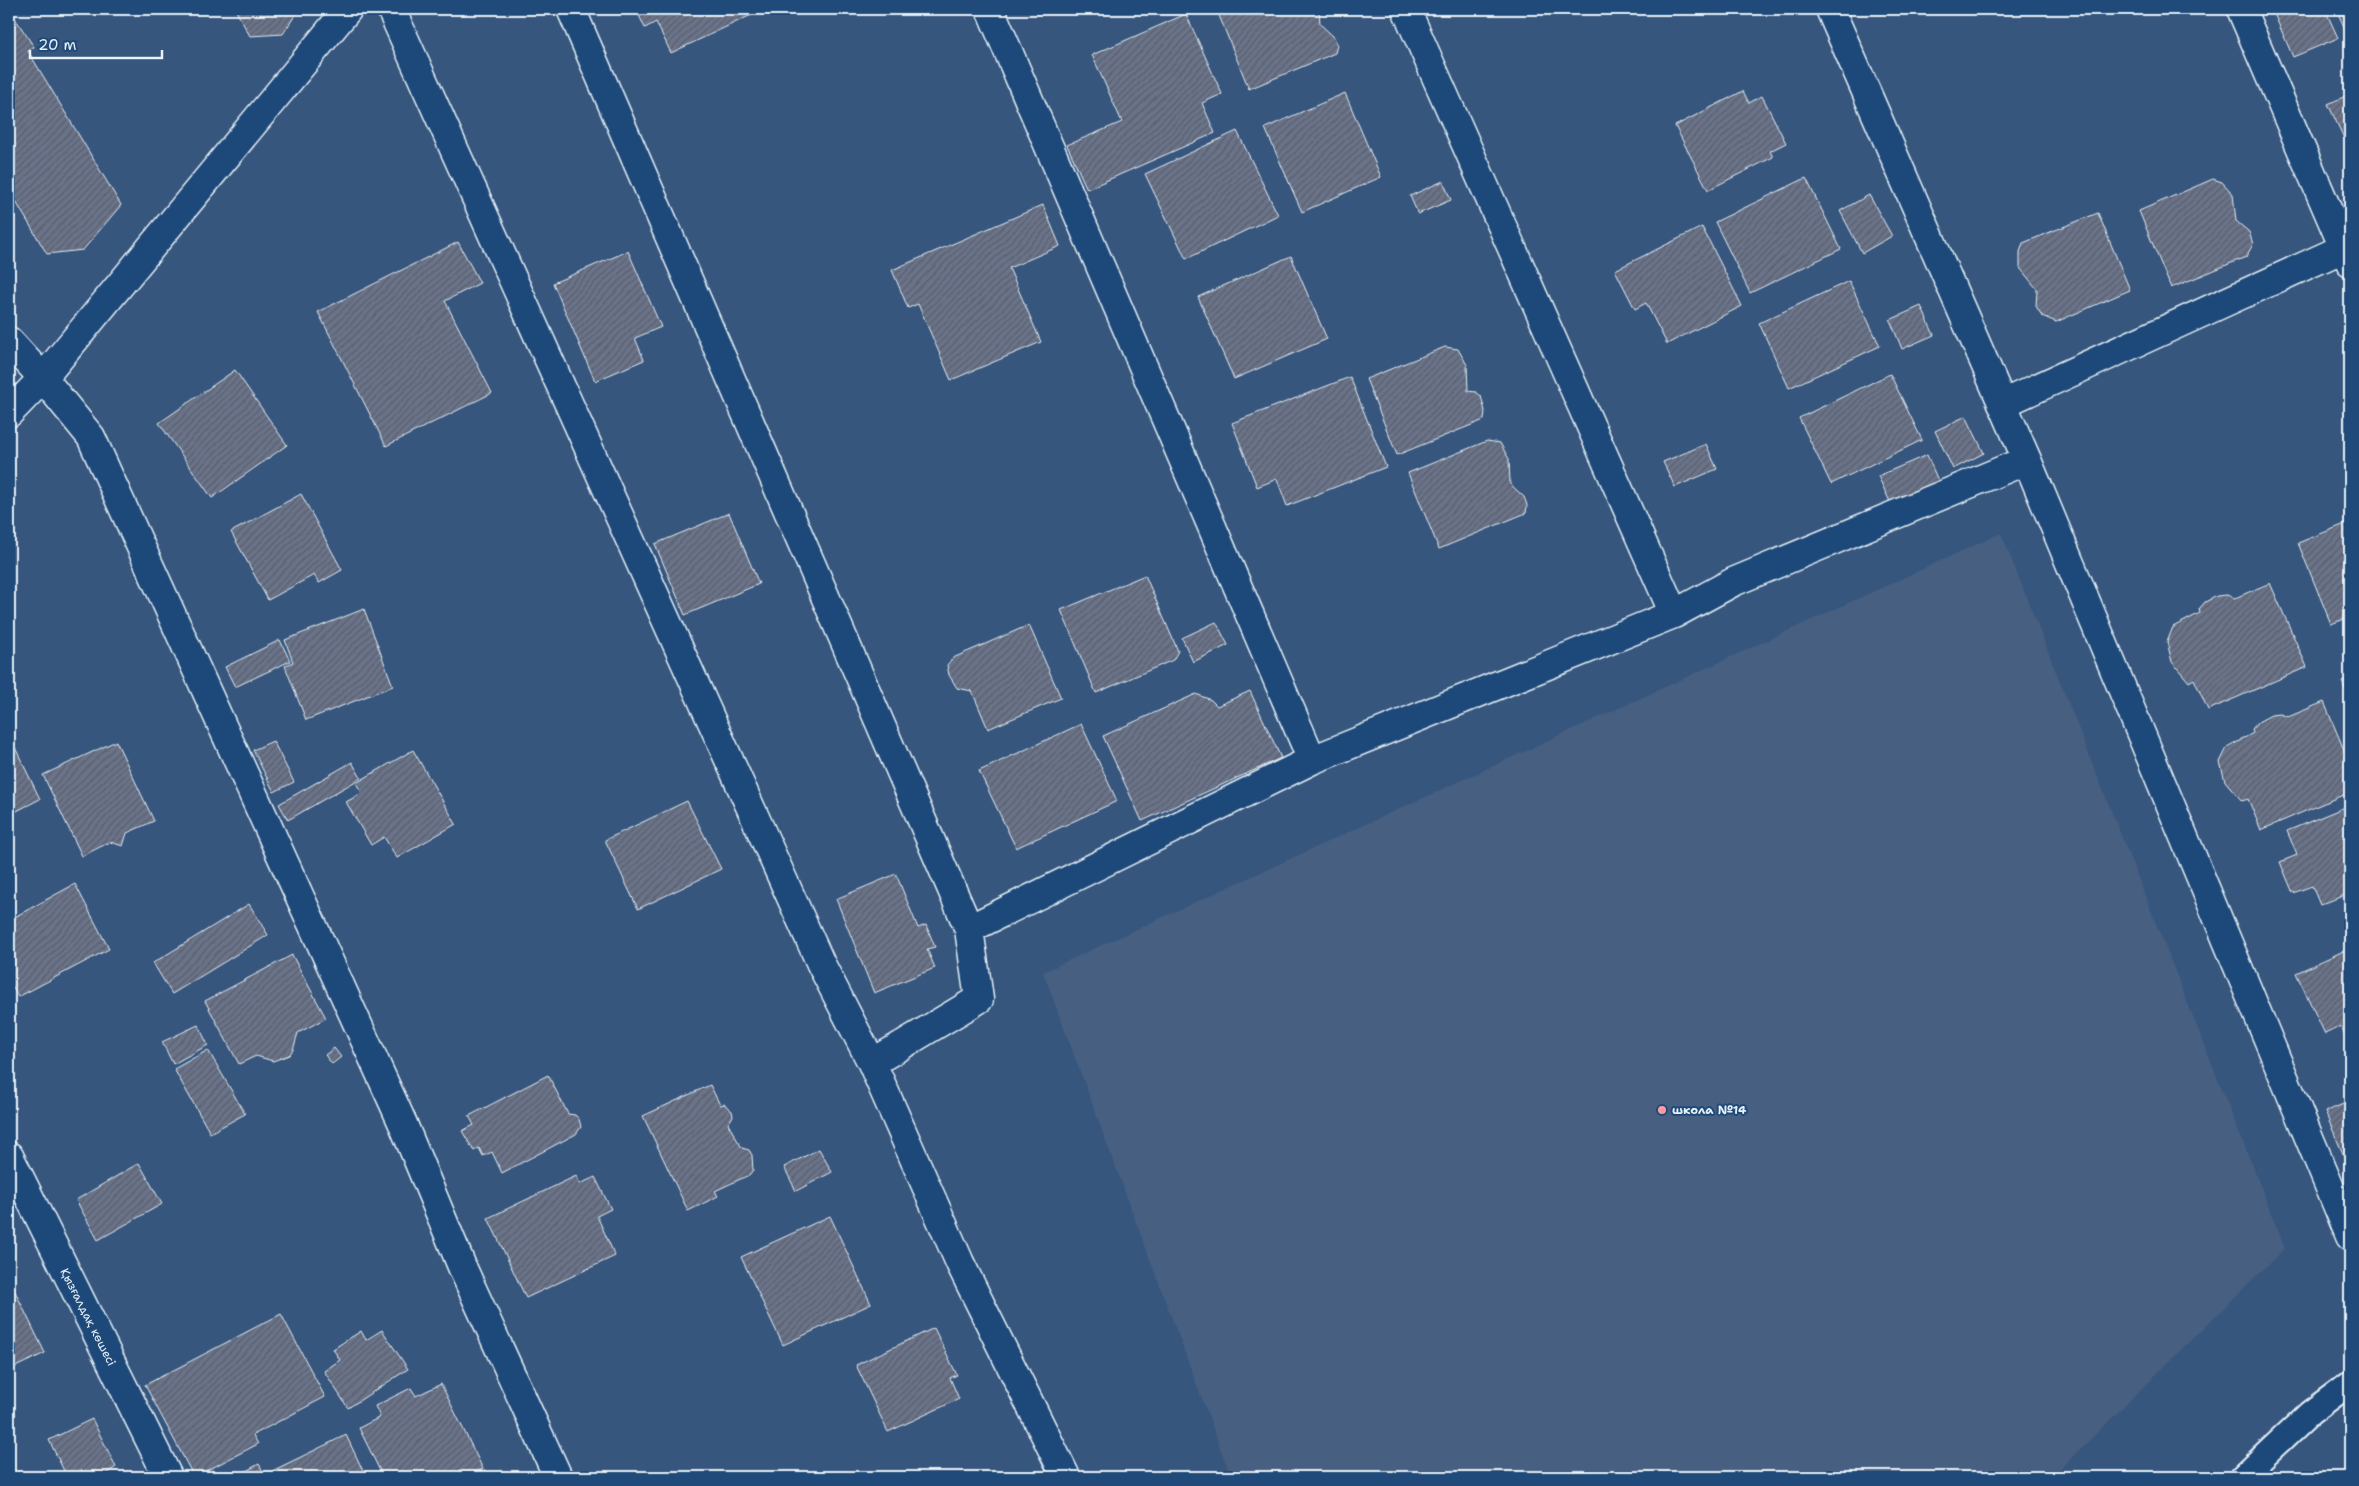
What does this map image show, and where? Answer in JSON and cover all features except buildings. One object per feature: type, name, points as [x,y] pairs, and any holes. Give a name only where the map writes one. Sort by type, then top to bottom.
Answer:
[{"type":"street","points":[[9,413],[43,378],[348,9]]},
{"type":"street","points":[[391,9],[817,955],[872,1063],[960,1263],[1066,1477]]},
{"type":"street","points":[[571,9],[969,929],[979,999],[872,1063]]},
{"type":"street","points":[[990,9],[1312,760]]},
{"type":"street","points":[[1406,9],[1674,614]]},
{"type":"street","points":[[1830,9],[2027,460],[2350,1236]]},
{"type":"street","points":[[2002,404],[2347,255],[2241,9]]},
{"type":"street","points":[[9,342],[43,378],[91,438],[404,1124],[463,1269],[558,1477]]},
{"type":"street","points":[[969,929],[1312,760],[1674,614],[1733,582],[2027,460]]},
{"type":"street","name":"Қызғалдақ көшесі","points":[[9,1156],[168,1477]]},
{"type":"lane","points":[[2242,1477],[2310,1413],[2350,1383]]},
{"type":"shaded area","name":"школа №14","points":[[2001,533],[2285,1248],[2052,1477],[1231,1477],[1043,972]]},
{"type":"place","name":"школа №14","points":[[1662,1110]]}]
